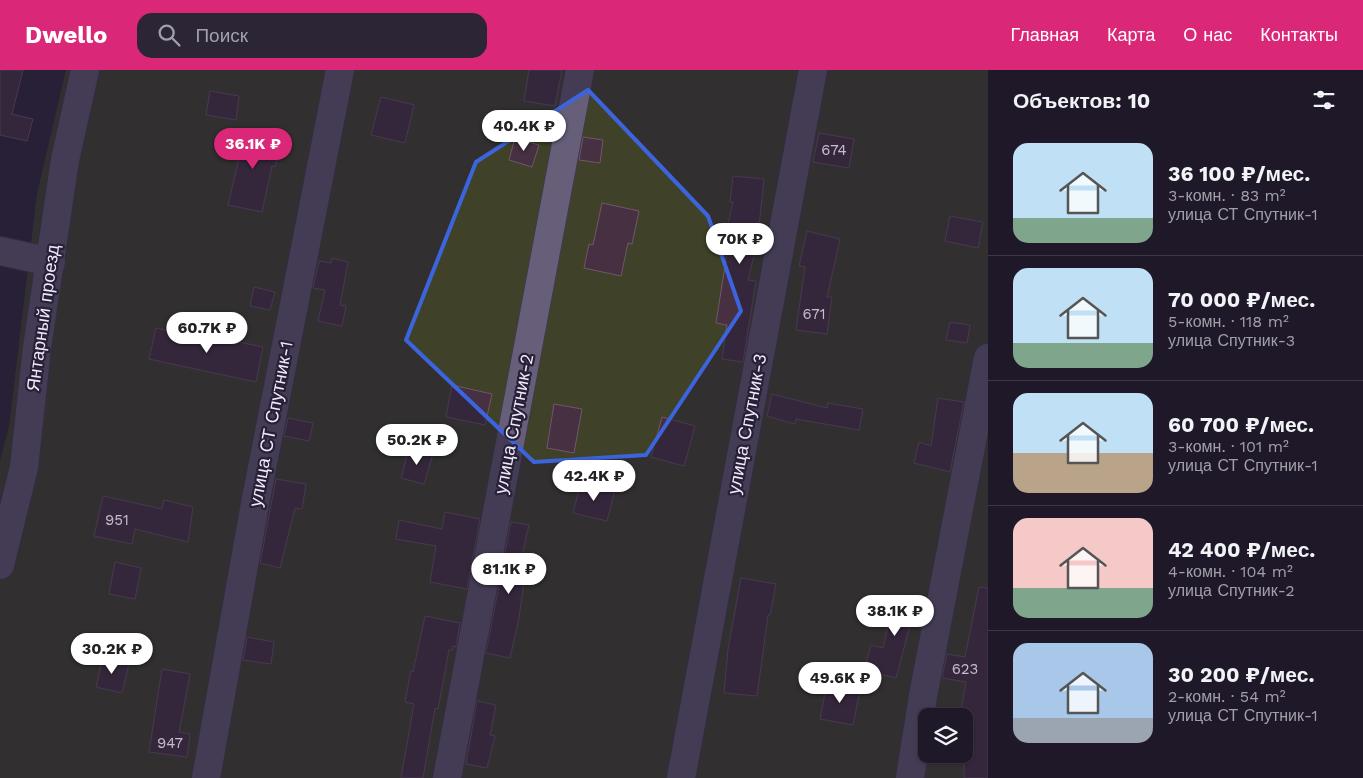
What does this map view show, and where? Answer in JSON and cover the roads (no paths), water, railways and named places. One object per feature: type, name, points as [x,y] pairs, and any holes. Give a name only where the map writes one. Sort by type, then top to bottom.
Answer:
[{"type":"street","name":"Янтарный проезд","points":[[2,554],[24,467],[37,348],[65,160],[79,106],[85,70]]},
{"type":"street","name":"улица СТ Спутник-1","points":[[206,778],[255,504],[340,70]]},
{"type":"street","name":"улица Спутник-2","points":[[447,778],[580,70]]},
{"type":"street","name":"улица Спутник-3","points":[[681,778],[814,70]]},
{"type":"street","points":[[0,251],[51,262]]},
{"type":"street","points":[[910,778],[923,696],[988,358]]}]
